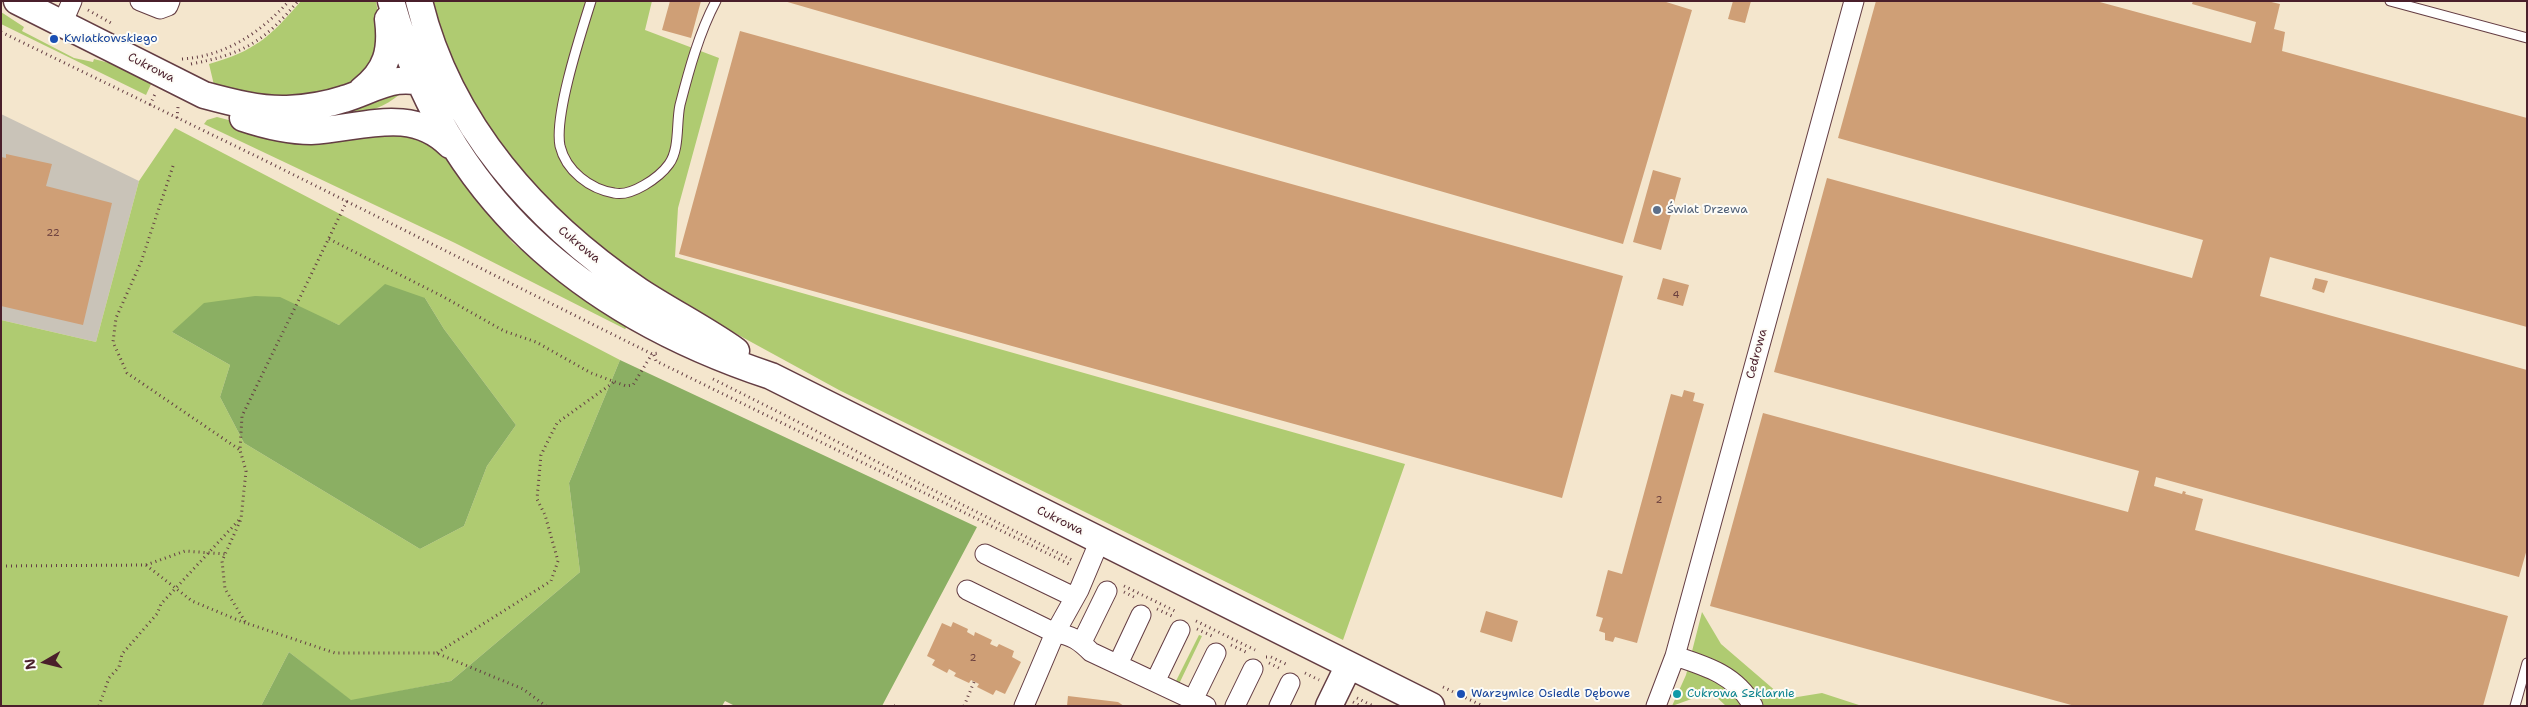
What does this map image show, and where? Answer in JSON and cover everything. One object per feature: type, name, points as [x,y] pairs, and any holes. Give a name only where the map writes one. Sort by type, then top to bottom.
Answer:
[{"type":"street","name":"Cukrowa","points":[[17,1],[68,9],[177,70],[219,106],[240,116],[283,128],[322,130],[368,122],[398,120],[414,124],[436,134],[458,153]]},
{"type":"street","points":[[140,1],[160,9],[168,6],[170,1]]},
{"type":"street","points":[[346,99],[375,79],[388,58],[390,40],[386,1]]},
{"type":"street","points":[[391,1],[418,82]]},
{"type":"street","name":"Cedrowa","points":[[1656,706],[1674,656],[1854,1]]},
{"type":"street","points":[[418,82],[426,51],[421,10]]},
{"type":"street","points":[[421,10],[438,58],[466,114]]},
{"type":"street","name":"Cukrowa","points":[[204,95],[265,108],[286,109],[318,106],[346,99],[384,83],[418,82],[434,89],[466,114],[486,147],[513,182],[563,233],[640,291],[727,345],[771,376]]},
{"type":"street","name":"Cukrowa","points":[[368,122],[396,107],[411,93],[418,82]]},
{"type":"street","name":"Cukrowa","points":[[418,82],[458,153],[485,192],[505,215],[580,282],[651,324],[720,359],[771,376],[1432,706]]},
{"type":"street","points":[[1024,706],[1100,540]]},
{"type":"street","points":[[985,554],[1074,597]]},
{"type":"street","points":[[1082,642],[1116,588]]},
{"type":"street","points":[[967,590],[1056,633],[1066,634],[1082,642],[1092,652],[1200,703],[1218,644]]},
{"type":"street","points":[[1118,664],[1144,607]]},
{"type":"street","points":[[1155,682],[1185,622]]},
{"type":"street","points":[[1674,656],[1706,666],[1728,677],[1746,694],[1752,706]]},
{"type":"street","points":[[1235,706],[1255,660]]},
{"type":"street","points":[[1334,696],[1349,665]]},
{"type":"street","points":[[1279,706],[1291,672]]},
{"type":"lane","points":[[591,1],[575,53],[559,128],[560,147],[573,171],[590,186],[616,194],[639,188],[651,181],[670,163],[682,98],[706,21],[716,1]]},
{"type":"lane","points":[[2390,1],[2527,38]]},
{"type":"lane","points":[[2515,706],[2527,663]]},
{"type":"path","points":[[177,70],[247,39],[270,21],[289,1]]},
{"type":"path","points":[[177,70],[183,66],[228,56],[258,41],[272,31],[298,1]]},
{"type":"path","points":[[68,9],[109,20],[115,27]]},
{"type":"path","points":[[1,32],[347,201],[653,354],[656,361],[665,366],[1087,570]]},
{"type":"path","points":[[150,105],[154,98]]},
{"type":"path","points":[[173,166],[141,262],[116,318],[113,342],[128,373],[240,450]]},
{"type":"path","points":[[246,624],[225,589],[222,561],[241,518],[246,471],[240,450],[242,416],[347,201]]},
{"type":"path","points":[[329,239],[442,296],[504,331],[536,342],[591,373],[614,382],[626,386],[634,385],[653,354],[660,352]]},
{"type":"path","points":[[705,375],[1087,570]]},
{"type":"path","points":[[436,653],[551,581],[558,560],[545,515],[537,499],[541,455],[558,423],[614,382]]},
{"type":"path","points":[[98,706],[109,678],[119,667],[122,654],[157,614],[160,604],[241,518]]},
{"type":"path","points":[[1,566],[146,565],[185,551],[225,554]]},
{"type":"path","points":[[146,565],[192,601],[246,624],[335,653],[436,653],[523,689],[546,706]]},
{"type":"path","points":[[1116,588],[1144,607],[1260,653],[1255,660]]},
{"type":"path","points":[[1116,588],[1185,622],[1218,644],[1255,660],[1271,657],[1291,672],[1334,696],[1361,706]]},
{"type":"path","points":[[964,706],[974,682]]},
{"type":"path","points":[[1334,696],[1372,706]]},
{"type":"shaded area","points":[[1,114],[139,181],[96,342],[1,320]]},
{"type":"green space","points":[[301,1],[376,1],[382,40],[365,76],[342,90],[275,100],[214,85],[209,64],[238,54],[261,41]]},
{"type":"green space","points":[[429,1],[652,1],[645,30],[719,58],[678,208],[675,257],[1405,464],[1343,640],[839,390],[667,296],[574,227],[527,181],[486,130],[463,89]]},
{"type":"green space","points":[[1,12],[24,27],[22,31],[74,58],[93,62],[94,59],[121,66],[152,82],[146,95],[1,24]]},
{"type":"green space","points":[[400,94],[376,108],[349,115],[292,117]]},
{"type":"green space","points":[[217,117],[317,143],[350,140],[396,131],[424,139],[446,158],[476,199],[513,243],[567,287],[629,325],[625,329],[455,243],[204,124],[207,120]]},
{"type":"green space","points":[[175,128],[620,360],[569,483],[580,572],[451,681],[351,701],[289,652],[261,706],[1,706],[1,320],[96,342],[139,181]],"holes":[[[425,298],[444,329],[516,425],[487,466],[464,526],[420,549],[244,443],[220,397],[230,365],[172,332],[318,316],[339,325]]]},
{"type":"green space","points":[[385,284],[425,298],[444,329],[516,425],[487,466],[464,526],[420,549],[244,443],[220,397],[230,365],[172,332],[204,303],[255,296],[280,297],[339,325]]},
{"type":"green space","points":[[620,360],[977,527],[882,706],[735,706],[725,701],[722,706],[261,706],[289,652],[351,700],[451,681],[580,572],[569,483]]},
{"type":"green space","points":[[1702,612],[1721,644],[1785,699],[1822,693],[1862,706],[1726,706],[1711,692],[1672,706],[1686,675]]},
{"type":"green space","points":[[1199,635],[1202,636],[1179,684],[1175,683]]},
{"type":"building","points":[[670,1],[701,1],[691,38],[662,30]]},
{"type":"building","points":[[784,1],[1663,1],[1692,10],[1623,244]]},
{"type":"building","points":[[1733,1],[1751,1],[1745,23],[1728,19]]},
{"type":"building","points":[[1876,1],[2096,1],[2251,43],[2256,22],[2192,4],[2193,1],[2267,1],[2280,4],[2274,29],[2285,32],[2282,51],[2527,118],[2527,327],[2270,257],[2260,296],[2527,370],[2527,549],[2519,577],[2156,477],[2154,486],[2182,494],[2183,491],[2186,492],[2185,494],[2203,499],[2195,530],[2508,616],[2483,706],[2075,706],[1710,606],[1763,413],[2128,512],[2139,471],[1774,372],[1827,178],[2192,278],[2203,240],[1838,138]]},
{"type":"building","points":[[740,31],[1623,276],[1562,498],[679,254]]},
{"type":"building","points":[[6,154],[52,164],[46,186],[112,203],[83,325],[1,306],[1,157],[6,158]]},
{"type":"building","name":"Świat Drzewa","points":[[1653,170],[1681,178],[1661,250],[1633,242]]},
{"type":"building","points":[[1663,278],[1689,285],[1683,306],[1657,299]]},
{"type":"building","points":[[2315,278],[2328,281],[2324,293],[2312,289]]},
{"type":"building","points":[[1684,390],[1695,393],[1693,401],[1704,404],[1637,643],[1615,637],[1613,642],[1605,640],[1605,633],[1599,631],[1603,618],[1596,616],[1608,570],[1622,574],[1671,394],[1682,397]]},
{"type":"building","points":[[1486,611],[1518,621],[1512,642],[1480,632]]},
{"type":"building","points":[[953,622],[968,629],[967,632],[974,636],[975,632],[992,640],[990,644],[997,647],[999,644],[1014,651],[1012,657],[1021,662],[1005,694],[996,690],[993,695],[977,687],[979,684],[971,680],[969,683],[954,676],[956,673],[949,669],[947,673],[932,665],[935,660],[927,656],[942,623],[951,627]]},
{"type":"building","name":"Cukrowa Szklarnie","points":[[1675,689],[1681,691],[1679,698],[1673,696]]},
{"type":"building","points":[[1068,696],[1118,702],[1124,706],[1067,706]]},
{"type":"place","name":"Kwiatkowskiego","points":[[54,39]]},
{"type":"place","name":"Świat Drzewa","points":[[1657,210]]},
{"type":"place","name":"Warzymice Osiedle Dębowe","points":[[1461,694]]},
{"type":"place","name":"Cukrowa Szklarnie","points":[[1677,694]]}]
